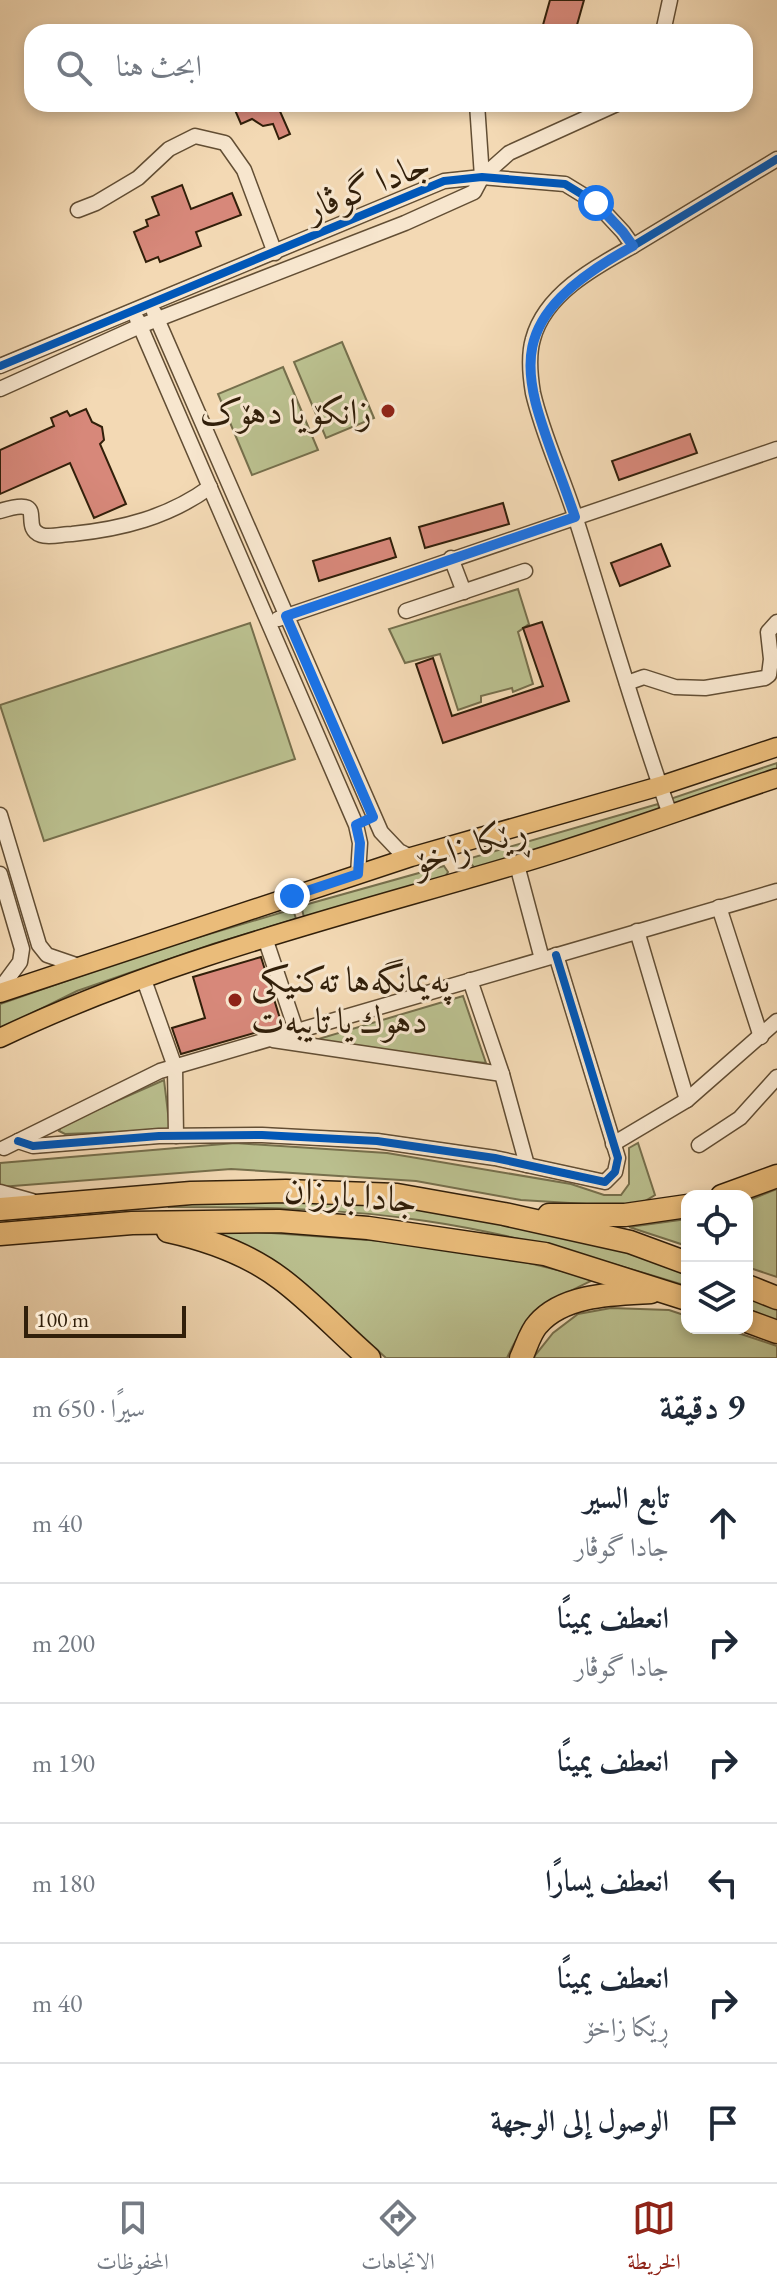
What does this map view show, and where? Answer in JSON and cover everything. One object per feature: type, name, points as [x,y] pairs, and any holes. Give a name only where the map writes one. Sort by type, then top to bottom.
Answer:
[{"type":"highway","points":[[738,1190],[777,1176]]},
{"type":"highway","name":"جادا بارزان","points":[[0,1209],[191,1193],[286,1191],[397,1195],[504,1214],[630,1242],[684,1262]]},
{"type":"highway","points":[[504,1214],[625,1215],[681,1207]]},
{"type":"highway","name":"جادا بارزان","points":[[0,1234],[132,1223],[279,1221],[433,1236],[545,1254],[681,1297]]},
{"type":"highway","points":[[132,1223],[201,1238],[244,1256],[282,1279],[369,1358]]},
{"type":"highway","points":[[753,1288],[777,1298]]},
{"type":"highway","points":[[521,1358],[537,1324],[564,1306],[593,1296],[664,1291]]},
{"type":"highway","points":[[753,1323],[777,1332]]},
{"type":"main road","name":"ڕێکا زاخۆ","points":[[0,991],[83,967],[411,857],[660,786],[777,747]]},
{"type":"main road","name":"ڕێکا زاخۆ","points":[[0,1038],[45,1016],[143,977],[517,865],[777,778]]},
{"type":"main road","points":[[454,846],[465,880]]},
{"type":"street","points":[[665,24],[670,0]]},
{"type":"street","points":[[478,112],[482,177]]},
{"type":"street","points":[[482,177],[509,153],[599,112]]},
{"type":"street","points":[[78,210],[138,178],[169,149],[195,136],[225,143],[244,170],[275,253]]},
{"type":"street","points":[[670,814],[535,400],[530,364],[532,342],[540,322],[565,291],[777,159]]},
{"type":"street","name":"جادا گوڤار","points":[[0,389],[157,319],[405,223],[474,192],[482,177]]},
{"type":"street","name":"جادا گوڤار","points":[[0,366],[444,181],[482,177],[565,184],[596,203],[633,246]]},
{"type":"street","points":[[151,304],[373,817],[389,843],[411,857]]},
{"type":"street","points":[[134,311],[356,825],[360,843],[358,874]]},
{"type":"street","points":[[269,622],[777,449]]},
{"type":"street","points":[[0,511],[26,506],[35,530],[42,535],[82,533],[159,516],[210,487]]},
{"type":"street","points":[[451,558],[464,592]]},
{"type":"street","points":[[406,611],[525,571]]},
{"type":"street","points":[[627,683],[644,677],[675,687],[705,688],[765,678],[769,675],[771,659],[768,632],[777,622]]},
{"type":"street","points":[[356,825],[373,817]]},
{"type":"street","points":[[1,823],[39,945],[47,955],[83,967]]},
{"type":"street","points":[[18,1141],[33,1146],[176,1136],[262,1135],[377,1141],[495,1158],[605,1182],[618,1165],[613,1144],[517,865]]},
{"type":"street","points":[[0,874],[22,949],[20,962],[0,991]]},
{"type":"street","points":[[4,1148],[160,1071],[777,891]]},
{"type":"street","points":[[719,907],[761,1037]]},
{"type":"street","points":[[637,931],[687,1100]]},
{"type":"street","points":[[265,938],[296,1030]]},
{"type":"street","points":[[20,962],[47,955]]},
{"type":"street","points":[[143,977],[175,1067],[176,1136]]},
{"type":"street","points":[[470,980],[502,1074],[527,1165]]},
{"type":"street","points":[[613,1144],[687,1100],[777,1021]]},
{"type":"street","points":[[268,1039],[502,1074]]},
{"type":"street","points":[[699,1145],[740,1118],[777,1077]]},
{"type":"street","points":[[0,1192],[30,1201],[56,1204]]},
{"type":"green space","points":[[342,342],[374,418],[326,438],[294,362]]},
{"type":"green space","points":[[283,367],[318,450],[252,475],[218,394]]},
{"type":"green space","points":[[518,589],[529,624],[518,632],[533,684],[513,692],[512,688],[481,696],[481,702],[458,710],[440,654],[405,663],[389,629]]},
{"type":"green space","points":[[250,623],[295,759],[44,841],[0,705]]},
{"type":"green space","points":[[777,763],[777,775],[675,810],[670,799]]},
{"type":"green space","points":[[658,804],[661,814],[475,868],[469,862],[471,858]]},
{"type":"green space","points":[[444,866],[448,872],[445,877],[304,917],[301,906]]},
{"type":"green space","points":[[293,909],[296,919],[77,991],[0,1029],[0,1004],[146,953]]},
{"type":"green space","points":[[463,996],[486,1063],[313,1045],[315,1040]]},
{"type":"green space","points":[[164,1080],[170,1130],[65,1134],[59,1131],[62,1125]]},
{"type":"green space","points":[[235,1143],[387,1153],[571,1184],[604,1195],[621,1195],[629,1184],[629,1148],[638,1143],[655,1195],[635,1207],[521,1200],[416,1181],[231,1169],[0,1187],[0,1163]]},
{"type":"green space","points":[[777,1189],[777,1277],[753,1269],[753,1199]]},
{"type":"green space","points":[[286,1195],[434,1209],[639,1255],[681,1271],[681,1284],[591,1257],[459,1226],[330,1211],[169,1207],[170,1201]]},
{"type":"green space","points":[[681,1220],[681,1244],[629,1227]]},
{"type":"green space","points":[[200,1228],[396,1242],[512,1259],[595,1279],[542,1309],[523,1328],[507,1358],[386,1358],[333,1309],[273,1261]]},
{"type":"green space","points":[[753,1297],[777,1307],[777,1321],[753,1311]]},
{"type":"green space","points":[[611,1308],[669,1310],[681,1314],[681,1334],[741,1334],[777,1346],[777,1358],[533,1358],[553,1333],[578,1314]]},
{"type":"building","points":[[550,0],[584,0],[577,24],[543,24]]},
{"type":"building","points":[[236,112],[280,112],[290,134],[279,139],[273,124],[263,126],[252,119],[241,124]]},
{"type":"building","points":[[182,185],[191,209],[232,193],[241,215],[196,232],[201,246],[160,262],[158,257],[146,262],[134,232],[148,226],[146,220],[159,215],[152,197]]},
{"type":"building","points":[[86,409],[92,422],[102,427],[104,440],[100,444],[126,504],[94,518],[70,463],[0,494],[0,450],[54,426],[51,418],[67,411],[70,416]]},
{"type":"building","points":[[690,434],[697,453],[619,480],[612,461]]},
{"type":"building","points":[[503,503],[509,524],[425,548],[419,527]]},
{"type":"building","points":[[390,538],[396,557],[319,581],[313,561]]},
{"type":"building","points":[[661,544],[670,566],[620,586],[611,563]]},
{"type":"building","points":[[542,622],[569,701],[443,743],[416,664],[433,658],[452,716],[543,686],[523,628]]},
{"type":"building","points":[[261,957],[282,1025],[181,1054],[172,1028],[205,1018],[193,977]]},
{"type":"cycle path","points":[[0,366],[444,181],[482,177],[565,184],[596,203],[633,246],[777,159]]},
{"type":"cycle path","points":[[18,1141],[33,1146],[159,1136],[262,1135],[377,1141],[495,1158],[605,1182],[615,1172],[618,1158],[556,955]]},
{"type":"place","name":"زانکۆیا دهۆک","points":[[388,411]]},
{"type":"place","name":"پەیمانگەها تەکنیکی دهوك یا تایبەت","points":[[235,1000]]},
{"type":"route","points":[[292,896],[358,874],[360,843],[356,825],[373,817],[286,616],[575,517],[538,412],[530,353],[540,322],[558,298],[575,282],[633,246],[596,203]]}]
